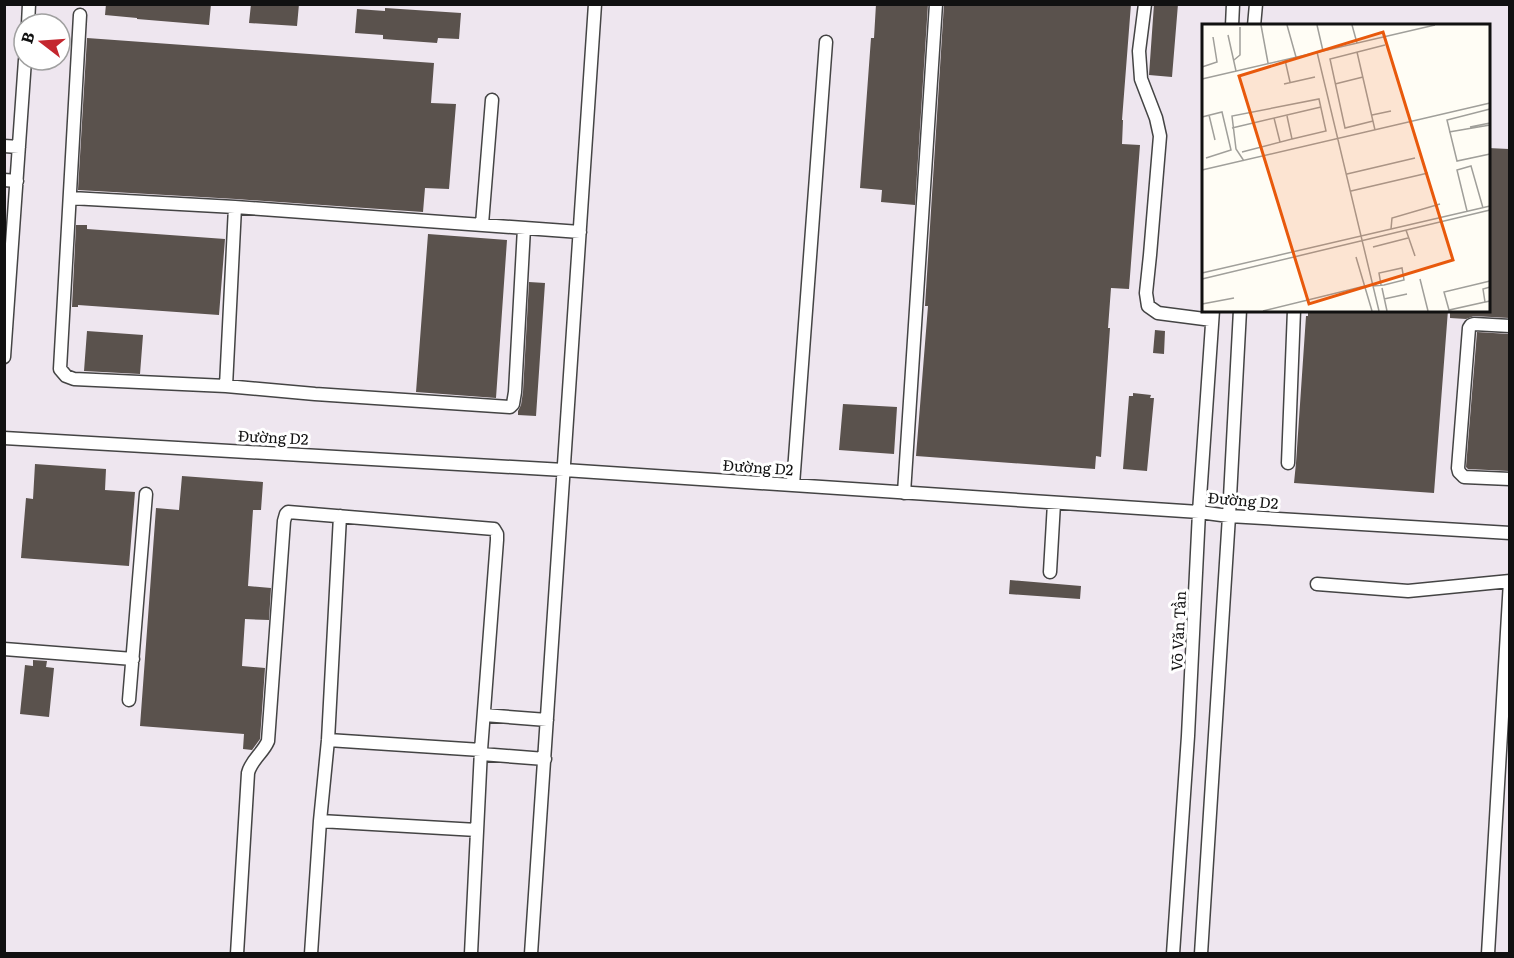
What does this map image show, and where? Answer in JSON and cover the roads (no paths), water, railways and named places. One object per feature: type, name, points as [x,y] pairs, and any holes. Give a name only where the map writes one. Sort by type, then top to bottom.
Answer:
[{"type":"street","points":[[531,954],[595,4]]},
{"type":"street","points":[[904,493],[936,4]]},
{"type":"street","points":[[1144,4],[1139,51],[1141,79],[1156,118],[1160,136],[1146,293],[1148,306],[1158,313],[1212,315]]},
{"type":"street","points":[[1232,24],[1233,4]]},
{"type":"street","points":[[1254,24],[1256,4]]},
{"type":"street","points":[[80,15],[60,369],[66,376],[74,379],[226,386],[510,407],[513,404],[515,392],[524,228]]},
{"type":"street","points":[[793,485],[826,42]]},
{"type":"street","points":[[4,357],[11,181],[19,147],[25,72]]},
{"type":"street","points":[[482,224],[492,100]]},
{"type":"street","points":[[4,146],[19,147]]},
{"type":"street","points":[[71,198],[580,231]]},
{"type":"street","points":[[226,386],[235,207]]},
{"type":"street","points":[[1201,954],[1240,312]]},
{"type":"street","points":[[1288,463],[1294,312]]},
{"type":"street","name":"Võ Văn Tần","points":[[1173,954],[1212,315]]},
{"type":"street","points":[[1509,326],[1474,324],[1469,328],[1458,468],[1464,477],[1509,479]]},
{"type":"street","name":"Đường D2","points":[[4,438],[564,470],[1509,533]]},
{"type":"street","points":[[129,700],[146,494]]},
{"type":"street","points":[[1050,572],[1053,503]]},
{"type":"street","points":[[237,954],[248,773],[249,767],[268,741],[284,520],[288,512],[494,529],[497,534],[481,752],[471,954]]},
{"type":"street","points":[[311,954],[328,740],[340,516]]},
{"type":"street","points":[[1317,584],[1408,591],[1509,581],[1488,954]]},
{"type":"street","points":[[4,649],[133,659]]},
{"type":"street","points":[[484,715],[547,720]]},
{"type":"street","points":[[328,740],[544,759]]},
{"type":"street","points":[[320,820],[477,830]]}]
